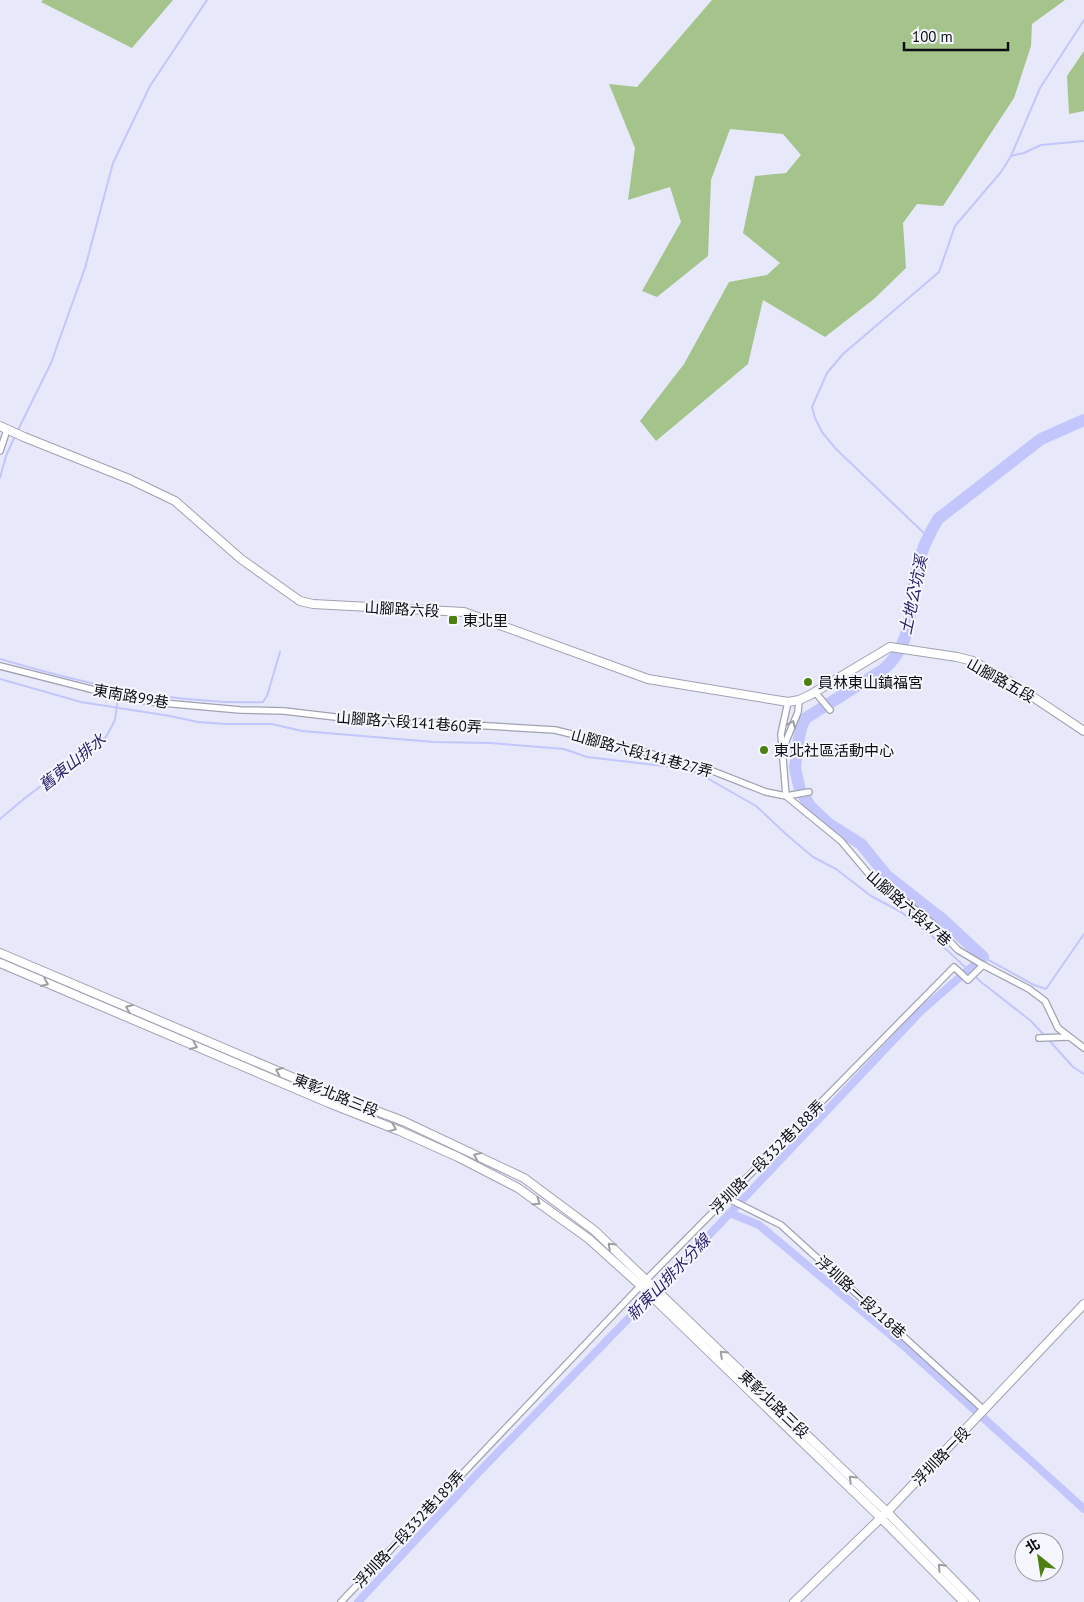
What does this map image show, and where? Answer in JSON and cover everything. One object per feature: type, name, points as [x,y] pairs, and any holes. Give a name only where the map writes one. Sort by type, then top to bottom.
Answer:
[{"type":"street","name":"山腳路六段","points":[[6,429],[129,479],[175,501],[240,559],[300,601],[313,604],[464,612],[648,678],[788,702],[799,700],[815,692],[890,647]]},
{"type":"street","points":[[0,451],[6,429]]},
{"type":"street","name":"山腳路五段","points":[[890,647],[957,657],[973,662],[1009,681],[1084,731]]},
{"type":"street","name":"東南路99巷","points":[[0,666],[114,695],[152,702],[240,710],[264,710]]},
{"type":"street","points":[[815,692],[830,710]]},
{"type":"street","points":[[784,748],[798,712],[799,700]]},
{"type":"street","points":[[788,702],[781,734],[784,748],[783,769],[786,796],[810,792]]},
{"type":"street","name":"山腳路六段141巷60弄","points":[[264,710],[364,719],[555,730]]},
{"type":"street","name":"山腳路六段141巷27弄","points":[[555,730],[700,766],[766,792],[786,796]]},
{"type":"street","name":"山腳路六段47巷","points":[[786,796],[841,842],[873,879],[932,923],[958,950],[1029,989],[1045,1002],[1058,1028],[1084,1048]]},
{"type":"street","name":"東彰北路三段","points":[[0,953],[334,1095],[403,1122],[524,1178],[595,1231],[643,1283]]},
{"type":"street","name":"東彰北路三段","points":[[0,963],[329,1103],[400,1131],[458,1157],[518,1188],[589,1239],[643,1283],[884,1515]]},
{"type":"street","name":"浮圳路一段332巷188弄","points":[[477,1457],[643,1283],[954,967],[968,980],[983,965]]},
{"type":"street","points":[[1040,1038],[1069,1037]]},
{"type":"street","name":"浮圳路一段218巷","points":[[727,1198],[782,1225],[945,1372],[984,1410]]},
{"type":"street","name":"浮圳路一段","points":[[794,1602],[884,1515],[1084,1304]]},
{"type":"street","name":"浮圳路一段332巷189弄","points":[[341,1602],[477,1457]]},
{"type":"street","points":[[884,1515],[964,1602]]},
{"type":"street","points":[[884,1515],[975,1602]]},
{"type":"green space","points":[[43,0],[173,0],[132,48],[41,2]]},
{"type":"green space","points":[[712,0],[1065,0],[1032,24],[1031,46],[1014,98],[943,206],[917,204],[903,223],[906,268],[874,299],[825,337],[763,300],[748,364],[656,441],[640,421],[684,364],[729,282],[767,275],[780,263],[743,233],[755,176],[786,173],[801,155],[783,134],[730,129],[711,180],[708,256],[657,297],[642,291],[681,222],[670,187],[628,200],[635,148],[609,84],[637,87]]},
{"type":"green space","points":[[1084,51],[1084,111],[1069,114],[1067,76]]},
{"type":"waterway","points":[[17,432],[51,363],[85,268],[113,163],[150,86],[207,0]]},
{"type":"waterway","points":[[1011,156],[1040,88],[1084,20]]},
{"type":"waterway","points":[[927,536],[836,449],[822,432],[812,407],[827,373],[843,354],[939,272],[955,226],[1001,172],[1011,156],[1024,153],[1041,145],[1084,141]]},
{"type":"waterway","name":"土地公坑溪","points":[[983,957],[942,919],[887,876],[861,844],[829,824],[810,806],[800,790],[795,768],[799,737],[806,718],[884,669],[894,658],[906,634],[920,559],[926,541],[938,519],[1041,439],[1084,420]]},
{"type":"waterway","points":[[0,478],[6,456],[15,436]]},
{"type":"waterway","points":[[0,659],[64,677],[130,691],[196,700],[263,702],[267,696],[280,652]]},
{"type":"waterway","points":[[0,679],[81,702],[198,722],[272,724],[302,731],[434,742],[490,743],[564,749],[587,757],[681,768],[700,774],[756,806],[813,857],[836,869],[871,896],[901,912],[932,936],[981,982],[1031,1021],[1045,1036]]},
{"type":"waterway","name":"舊東山排水","points":[[0,819],[106,737],[115,720],[118,698]]},
{"type":"waterway","points":[[983,957],[1034,985],[1046,989],[1084,934]]},
{"type":"waterway","name":"新東山排水分線","points":[[358,1602],[477,1474],[695,1250],[921,1011],[983,957]]},
{"type":"waterway","points":[[1048,1039],[1073,1067],[1084,1074]]},
{"type":"waterway","points":[[730,1213],[759,1225],[905,1347],[1084,1509]]},
{"type":"place","name":"東北里","points":[[453,620]]},
{"type":"place","name":"員林東山鎮福宮","points":[[808,682]]},
{"type":"place","name":"東北社區活動中心","points":[[764,750]]}]
